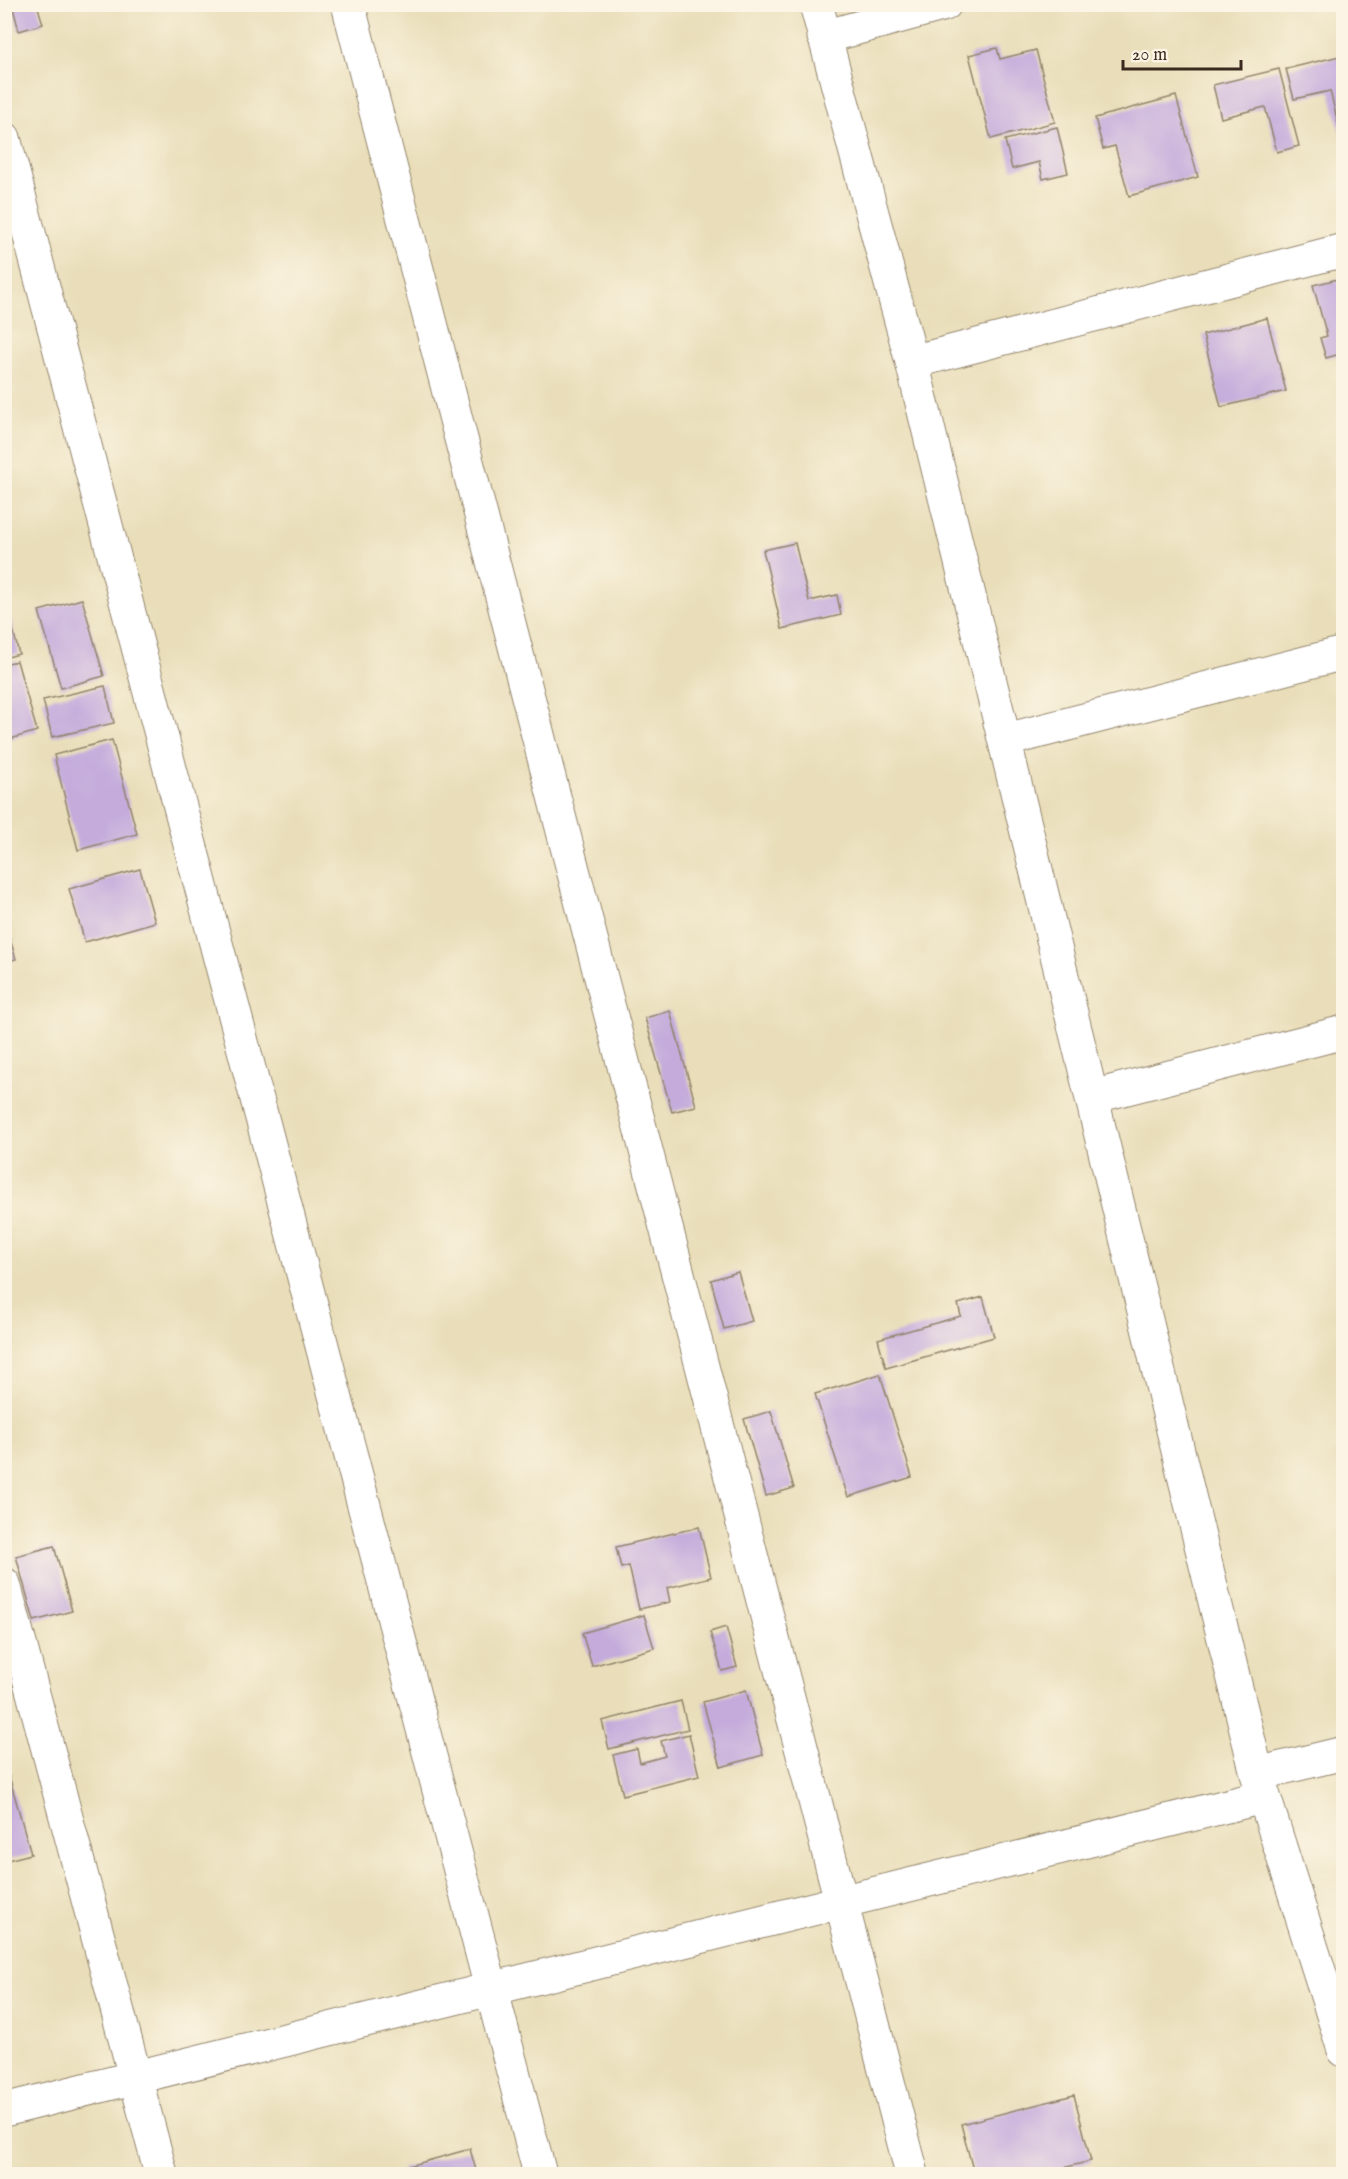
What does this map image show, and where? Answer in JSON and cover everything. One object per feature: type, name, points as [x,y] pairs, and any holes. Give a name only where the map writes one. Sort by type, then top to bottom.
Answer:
[{"type":"street","points":[[348,4],[912,2175]]},
{"type":"street","points":[[816,4],[912,362],[1260,1785],[1344,2050]]},
{"type":"street","points":[[825,37],[945,4]]},
{"type":"street","points":[[4,138],[540,2175]]},
{"type":"street","points":[[912,362],[1344,250]]},
{"type":"street","points":[[1005,740],[1344,653]]},
{"type":"street","points":[[1092,1098],[1344,1032]]},
{"type":"street","points":[[4,1584],[161,2175]]},
{"type":"street","points":[[4,2110],[841,1902],[1260,1785],[1344,1753]]},
{"type":"building","points":[[12,4],[37,4],[43,24],[19,31]]},
{"type":"building","points":[[997,48],[1000,59],[1036,50],[1055,122],[991,139],[969,55]]},
{"type":"building","points":[[1344,55],[1343,144],[1330,91],[1294,99],[1286,69]]},
{"type":"building","points":[[1279,69],[1299,146],[1277,152],[1265,107],[1221,118],[1213,85]]},
{"type":"building","points":[[1176,96],[1198,177],[1129,196],[1115,146],[1103,149],[1095,118]]},
{"type":"building","points":[[1057,127],[1068,173],[1043,179],[1039,162],[1012,169],[1005,140]]},
{"type":"building","points":[[1338,279],[1344,300],[1344,353],[1326,358],[1320,338],[1327,336],[1313,285]]},
{"type":"building","points":[[1267,318],[1286,391],[1221,407],[1203,335]]},
{"type":"building","points":[[795,543],[809,601],[837,595],[841,615],[782,629],[763,550]]},
{"type":"building","points":[[82,599],[104,676],[61,688],[39,611]]},
{"type":"building","points":[[7,605],[19,654],[4,658],[4,606]]},
{"type":"building","points":[[17,661],[37,731],[4,741],[4,664]]},
{"type":"building","points":[[105,686],[114,723],[52,737],[43,700]]},
{"type":"building","points":[[112,740],[137,834],[78,850],[54,755]]},
{"type":"building","points":[[140,869],[155,922],[85,942],[69,889]]},
{"type":"building","points":[[4,919],[16,959],[4,962]]},
{"type":"building","points":[[670,1011],[696,1106],[672,1112],[645,1018]]},
{"type":"building","points":[[738,1272],[752,1321],[724,1329],[711,1280]]},
{"type":"building","points":[[983,1297],[994,1337],[886,1368],[878,1339],[961,1316],[958,1304]]},
{"type":"building","points":[[880,1374],[912,1477],[848,1497],[815,1394]]},
{"type":"building","points":[[771,1411],[794,1488],[766,1496],[744,1419]]},
{"type":"building","points":[[699,1527],[711,1577],[667,1588],[670,1602],[639,1609],[629,1566],[621,1568],[616,1547]]},
{"type":"building","points":[[54,1546],[72,1611],[34,1621],[16,1556]]},
{"type":"building","points":[[644,1615],[654,1648],[592,1666],[582,1633]]},
{"type":"building","points":[[726,1627],[737,1667],[722,1671],[710,1632]]},
{"type":"building","points":[[746,1690],[763,1755],[721,1767],[703,1702]]},
{"type":"building","points":[[681,1701],[688,1729],[609,1749],[602,1721]]},
{"type":"building","points":[[689,1734],[699,1776],[623,1795],[613,1755],[637,1749],[640,1763],[665,1756],[661,1741]]},
{"type":"building","points":[[9,1776],[31,1854],[4,1861],[4,1777]]},
{"type":"building","points":[[1074,2095],[1091,2161],[1039,2174],[974,2174],[961,2124]]},
{"type":"building","points":[[470,2149],[477,2174],[404,2174],[402,2168]]}]
